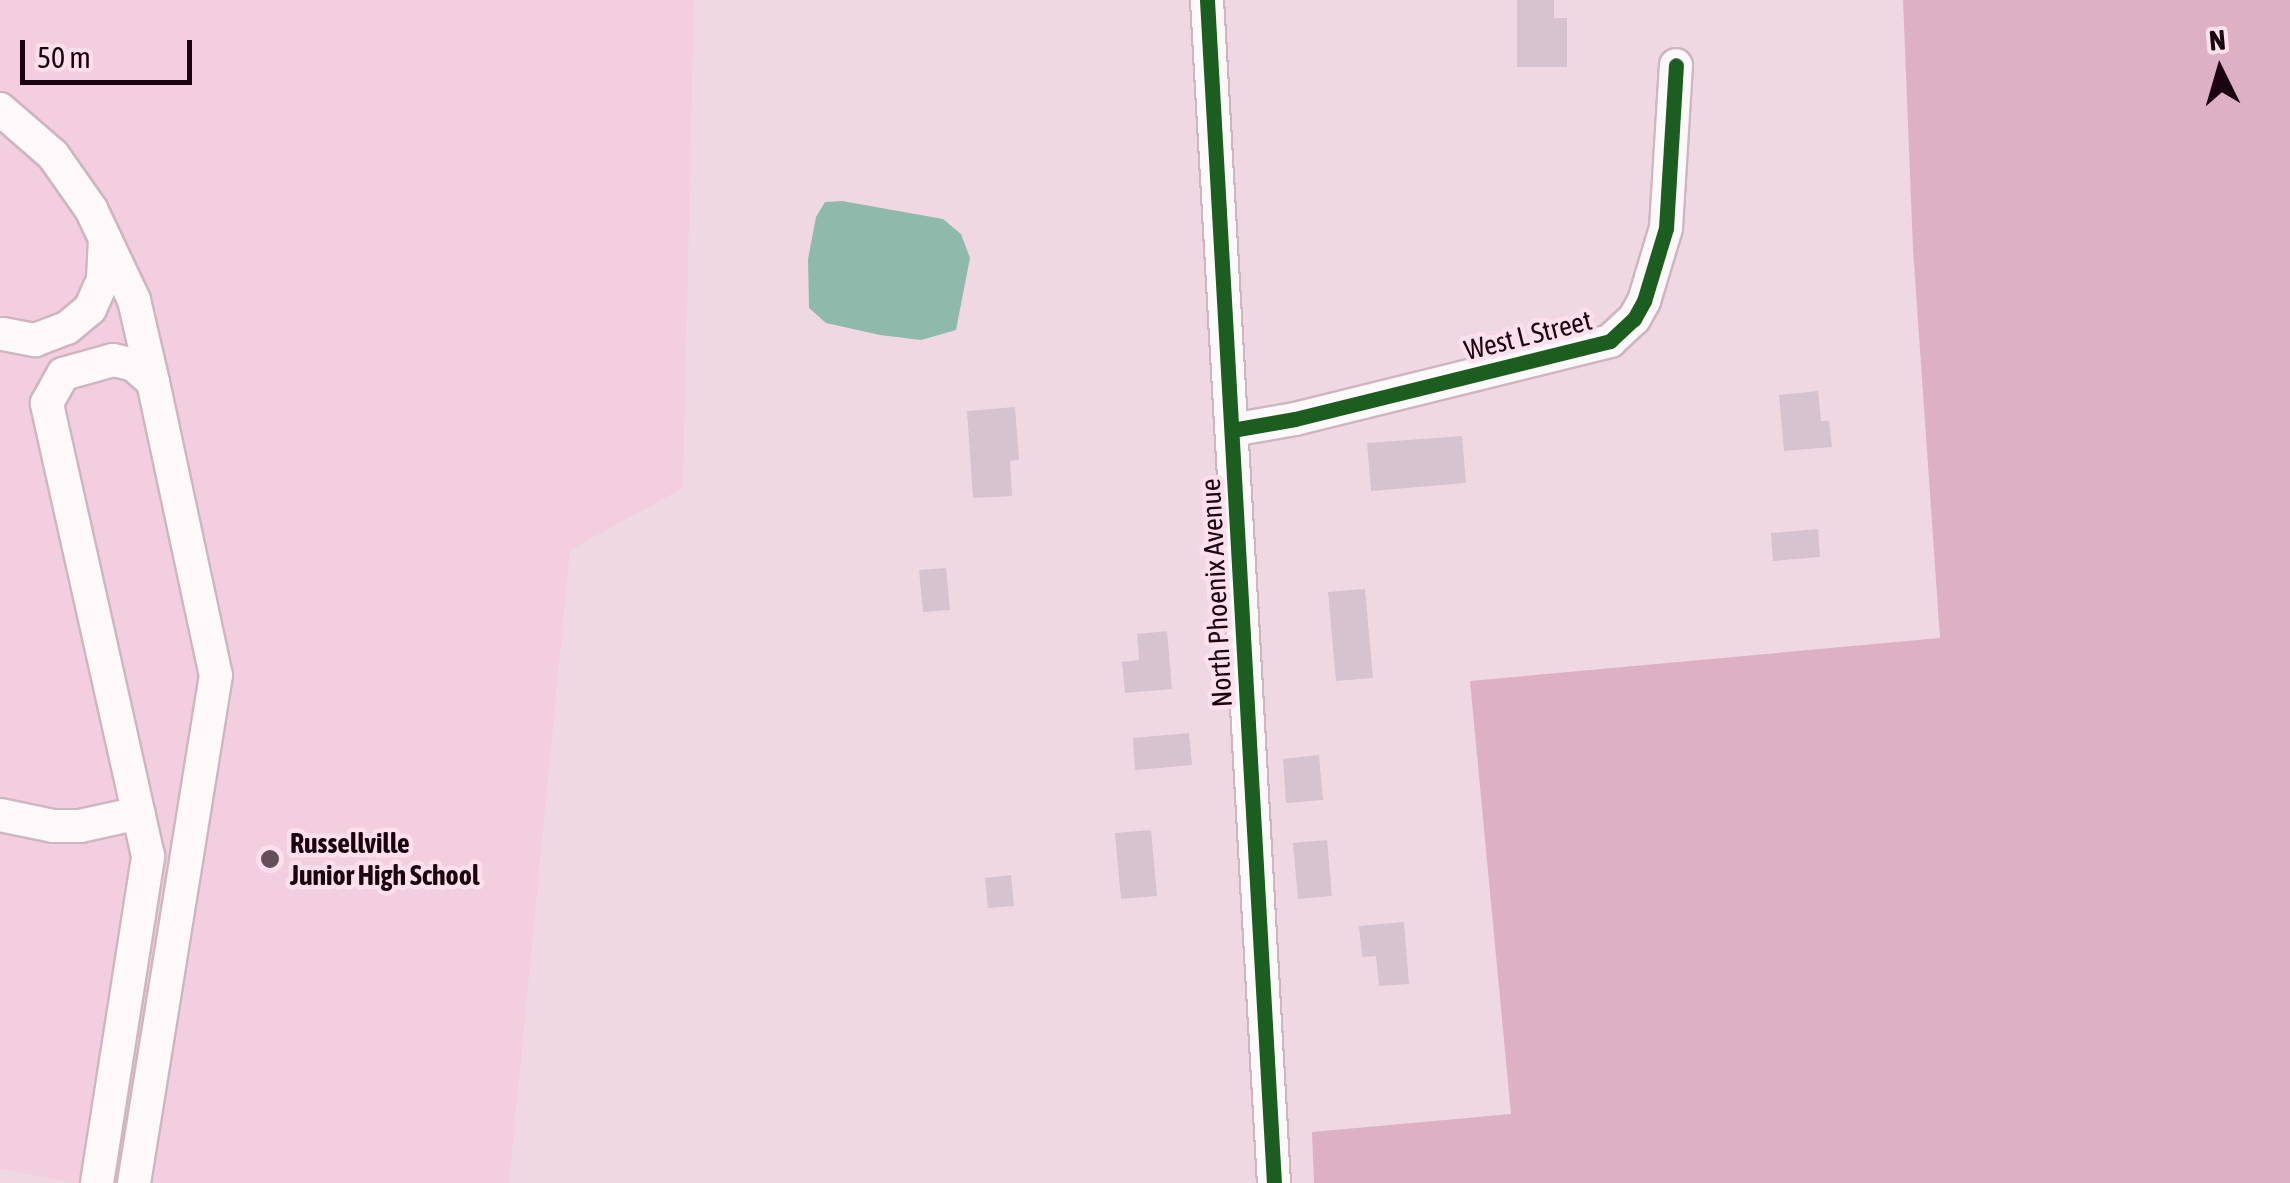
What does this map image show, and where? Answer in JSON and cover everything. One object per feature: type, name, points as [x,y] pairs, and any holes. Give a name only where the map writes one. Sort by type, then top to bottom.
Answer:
[{"type":"street","name":"North Phoenix Avenue","points":[[1207,0],[1274,1183]]},
{"type":"street","name":"West L Street","points":[[1232,430],[1295,419],[1610,341],[1634,319],[1644,301],[1666,228],[1676,65]]},
{"type":"street","points":[[0,109],[54,156],[104,233],[134,300],[216,676],[134,1183]]},
{"type":"street","points":[[1,334],[35,340],[67,328],[90,309],[103,280],[107,258],[104,233]]},
{"type":"street","points":[[1,334],[32,356],[42,373],[139,814],[148,871],[97,1183]]},
{"type":"street","points":[[46,404],[63,374],[92,364],[122,360],[146,372],[153,382]]},
{"type":"street","points":[[0,815],[53,826],[80,826],[139,814]]},
{"type":"shaded area","name":"Russellville Junior High School","points":[[0,0],[694,0],[683,488],[570,550],[509,1183],[75,1183],[0,1169]]},
{"type":"shaded area","points":[[1903,0],[2290,0],[2290,1183],[1314,1183],[1312,1132],[1511,1114],[1470,681],[1940,638],[1913,249]]},
{"type":"shaded area","points":[[842,201],[943,219],[961,234],[970,258],[956,330],[921,340],[880,335],[826,323],[809,308],[808,259],[816,217],[825,202]]},
{"type":"building","points":[[1517,0],[1554,0],[1554,18],[1567,18],[1567,67],[1517,67]]},
{"type":"building","points":[[1818,391],[1821,421],[1829,421],[1832,447],[1784,451],[1779,395]]},
{"type":"building","points":[[1015,407],[1019,460],[1010,461],[1012,496],[973,498],[967,411]]},
{"type":"building","points":[[1462,436],[1466,483],[1371,491],[1367,443]]},
{"type":"building","points":[[1818,529],[1820,557],[1773,561],[1771,533]]},
{"type":"building","points":[[946,568],[950,610],[923,612],[919,570]]},
{"type":"building","points":[[1365,589],[1373,678],[1336,681],[1328,592]]},
{"type":"building","points":[[1167,631],[1172,689],[1125,693],[1122,662],[1139,660],[1137,634]]},
{"type":"building","points":[[1189,733],[1192,765],[1135,770],[1133,738]]},
{"type":"building","points":[[1319,755],[1323,800],[1286,803],[1283,759]]},
{"type":"building","points":[[1151,830],[1157,896],[1121,899],[1115,833]]},
{"type":"building","points":[[1327,840],[1332,896],[1298,899],[1293,843]]},
{"type":"building","points":[[1011,875],[1014,906],[988,908],[985,878]]},
{"type":"building","points":[[1404,922],[1409,984],[1379,986],[1376,956],[1362,957],[1359,926]]},
{"type":"cycle path","points":[[1207,0],[1274,1183]]},
{"type":"cycle path","points":[[1232,430],[1295,419],[1610,341],[1634,319],[1644,301],[1666,228],[1676,65]]},
{"type":"place","name":"Russellville Junior High School","points":[[270,859]]}]
